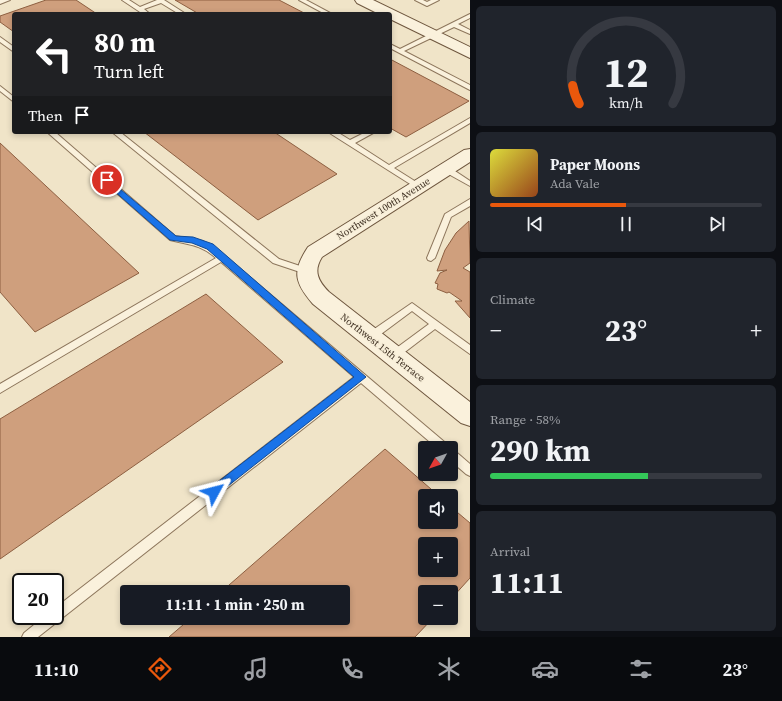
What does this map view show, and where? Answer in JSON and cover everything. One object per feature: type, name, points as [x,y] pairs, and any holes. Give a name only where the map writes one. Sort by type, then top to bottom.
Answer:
[{"type":"street","points":[[362,0],[386,12]]},
{"type":"street","points":[[392,15],[470,53]]},
{"type":"street","name":"Northwest 100th Avenue","points":[[306,271],[310,259],[316,252],[470,154]]},
{"type":"street","name":"Northwest 15th Terrace","points":[[306,271],[309,284],[315,292],[470,416]]},
{"type":"lane","points":[[0,2],[7,0]]},
{"type":"lane","points":[[124,0],[142,12]]},
{"type":"lane","points":[[302,0],[325,12]]},
{"type":"lane","points":[[418,0],[427,4],[436,0]]},
{"type":"lane","points":[[139,10],[161,1],[180,12]]},
{"type":"lane","points":[[400,51],[470,16]]},
{"type":"lane","points":[[453,24],[470,32]]},
{"type":"lane","points":[[0,39],[12,48]]},
{"type":"lane","points":[[392,47],[470,88]]},
{"type":"lane","points":[[0,88],[12,98]]},
{"type":"lane","points":[[389,168],[470,120]]},
{"type":"lane","points":[[53,134],[173,238],[193,240],[210,246],[222,258],[436,441]]},
{"type":"lane","points":[[118,134],[276,261],[306,271]]},
{"type":"lane","points":[[335,134],[418,187]]},
{"type":"lane","points":[[350,143],[367,134]]},
{"type":"lane","points":[[446,169],[470,184]]},
{"type":"lane","points":[[430,258],[448,216],[470,202]]},
{"type":"lane","points":[[0,389],[222,258]]},
{"type":"lane","points":[[370,336],[412,306],[470,350]]},
{"type":"lane","points":[[394,355],[436,324]]},
{"type":"lane","points":[[64,609],[361,377]]},
{"type":"lane","points":[[458,460],[470,471]]},
{"type":"lane","points":[[28,637],[43,625]]},
{"type":"building","points":[[46,0],[76,0],[94,12],[12,12],[12,31],[0,22],[0,16]]},
{"type":"building","points":[[175,0],[279,0],[302,12],[196,12]]},
{"type":"building","points":[[392,60],[469,101],[406,137],[392,129]]},
{"type":"building","points":[[147,134],[277,134],[337,174],[258,220]]},
{"type":"building","points":[[0,143],[139,273],[35,332],[0,292]]},
{"type":"building","points":[[469,221],[470,263],[463,268],[470,272],[470,318],[455,301],[462,301],[449,292],[447,293],[437,289],[438,284],[435,283],[440,273],[447,270],[437,271],[445,250],[456,233]]},
{"type":"building","points":[[206,294],[283,362],[0,559],[0,419]]},
{"type":"building","points":[[385,449],[418,478],[418,481],[422,481],[431,489],[418,489],[418,529],[458,529],[458,513],[470,523],[470,578],[458,591],[458,585],[418,585],[418,625],[426,625],[415,637],[169,637],[183,625],[350,625],[350,585],[229,585]]},
{"type":"route","points":[[107,180],[173,238],[193,240],[210,246],[222,258],[361,377],[214,492]]}]
